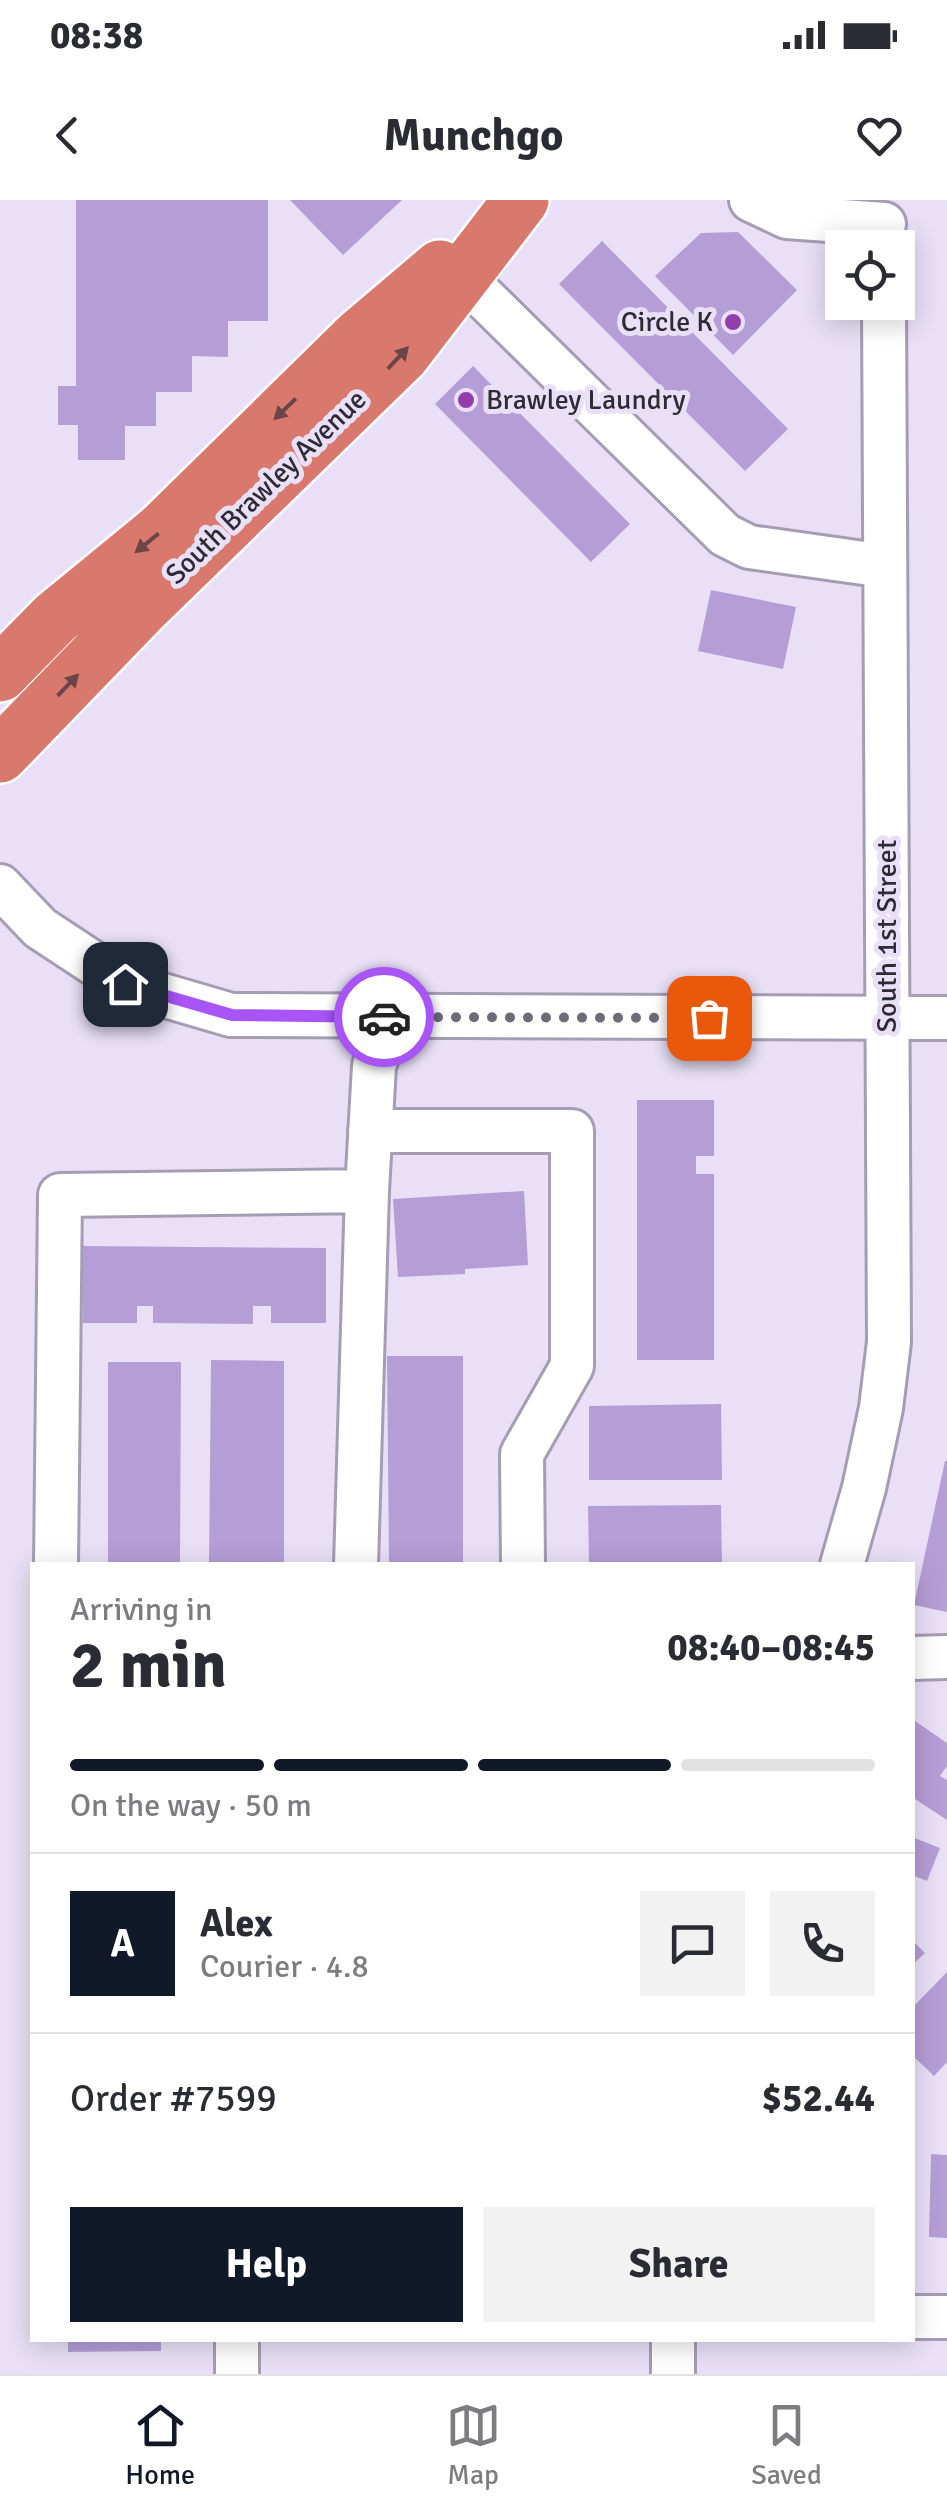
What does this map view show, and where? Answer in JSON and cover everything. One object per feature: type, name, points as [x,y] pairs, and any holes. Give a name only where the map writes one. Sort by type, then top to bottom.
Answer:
[{"type":"highway","name":"South Brawley Avenue","points":[[0,755],[144,606],[402,355],[518,203]]},
{"type":"highway","name":"South Brawley Avenue","points":[[0,674],[19,631],[54,618],[161,531],[360,336],[518,203]]},
{"type":"street","points":[[751,200],[786,217],[884,224]]},
{"type":"street","points":[[462,276],[726,535],[750,547],[885,566]]},
{"type":"street","name":"South 1st Street","points":[[843,1562],[881,1408],[889,1342],[884,320]]},
{"type":"street","points":[[0,886],[40,928],[125,984],[232,1015],[947,1018]]},
{"type":"street","points":[[356,1562],[374,1066],[391,1017]]},
{"type":"street","points":[[370,1131],[572,1131],[572,1366],[522,1454],[523,1562]]},
{"type":"street","points":[[56,1562],[60,1195],[367,1192]]},
{"type":"street","points":[[915,1658],[947,1657]]},
{"type":"street","points":[[915,2316],[947,2317]]},
{"type":"street","points":[[237,2342],[237,2374]]},
{"type":"street","points":[[672,2374],[673,2342]]},
{"type":"building","points":[[76,200],[268,200],[268,321],[228,321],[228,357],[192,356],[192,392],[156,392],[156,426],[125,426],[125,460],[78,460],[78,425],[58,425],[58,386],[76,386]]},
{"type":"building","points":[[290,200],[402,200],[343,255]]},
{"type":"building","name":"Circle K","points":[[738,232],[797,290],[733,355],[655,276],[701,233]]},
{"type":"building","points":[[602,241],[788,429],[745,471],[559,284]]},
{"type":"building","points":[[473,366],[630,524],[591,562],[435,404]]},
{"type":"building","points":[[711,590],[796,607],[783,669],[698,651]]},
{"type":"building","points":[[637,1100],[714,1100],[714,1156],[696,1156],[696,1174],[714,1174],[714,1360],[637,1360]]},
{"type":"building","points":[[524,1191],[528,1265],[465,1269],[465,1274],[398,1277],[393,1199]]},
{"type":"building","points":[[83,1246],[326,1248],[326,1323],[271,1323],[271,1306],[253,1306],[253,1324],[153,1323],[153,1306],[137,1306],[137,1323],[83,1323]]},
{"type":"building","points":[[387,1356],[463,1356],[463,1562],[389,1562]]},
{"type":"building","points":[[211,1360],[284,1361],[284,1562],[209,1562]]},
{"type":"building","points":[[108,1362],[181,1362],[180,1562],[108,1562]]},
{"type":"building","points":[[721,1404],[722,1480],[589,1480],[589,1406]]},
{"type":"building","points":[[947,1461],[947,1612],[915,1605]]},
{"type":"building","points":[[721,1505],[722,1562],[589,1562],[588,1506]]},
{"type":"building","points":[[915,1721],[947,1743],[947,1766],[940,1776],[947,1780],[947,1820],[915,1799]]},
{"type":"building","points":[[915,1838],[940,1848],[927,1881],[915,1876]]},
{"type":"building","points":[[915,1943],[925,1953],[915,1962]]},
{"type":"building","points":[[947,1972],[947,2062],[934,2076],[915,2058],[915,2005]]},
{"type":"building","points":[[931,2154],[947,2155],[947,2238],[929,2237]]},
{"type":"building","points":[[68,2342],[161,2342],[161,2351],[68,2352]]},
{"type":"way so far","points":[[384,1017],[709,1018]]},
{"type":"place","name":"Circle K","points":[[733,322]]},
{"type":"place","name":"Brawley Laundry","points":[[466,400]]},
{"type":"route","points":[[125,984],[232,1015],[384,1017]]}]
